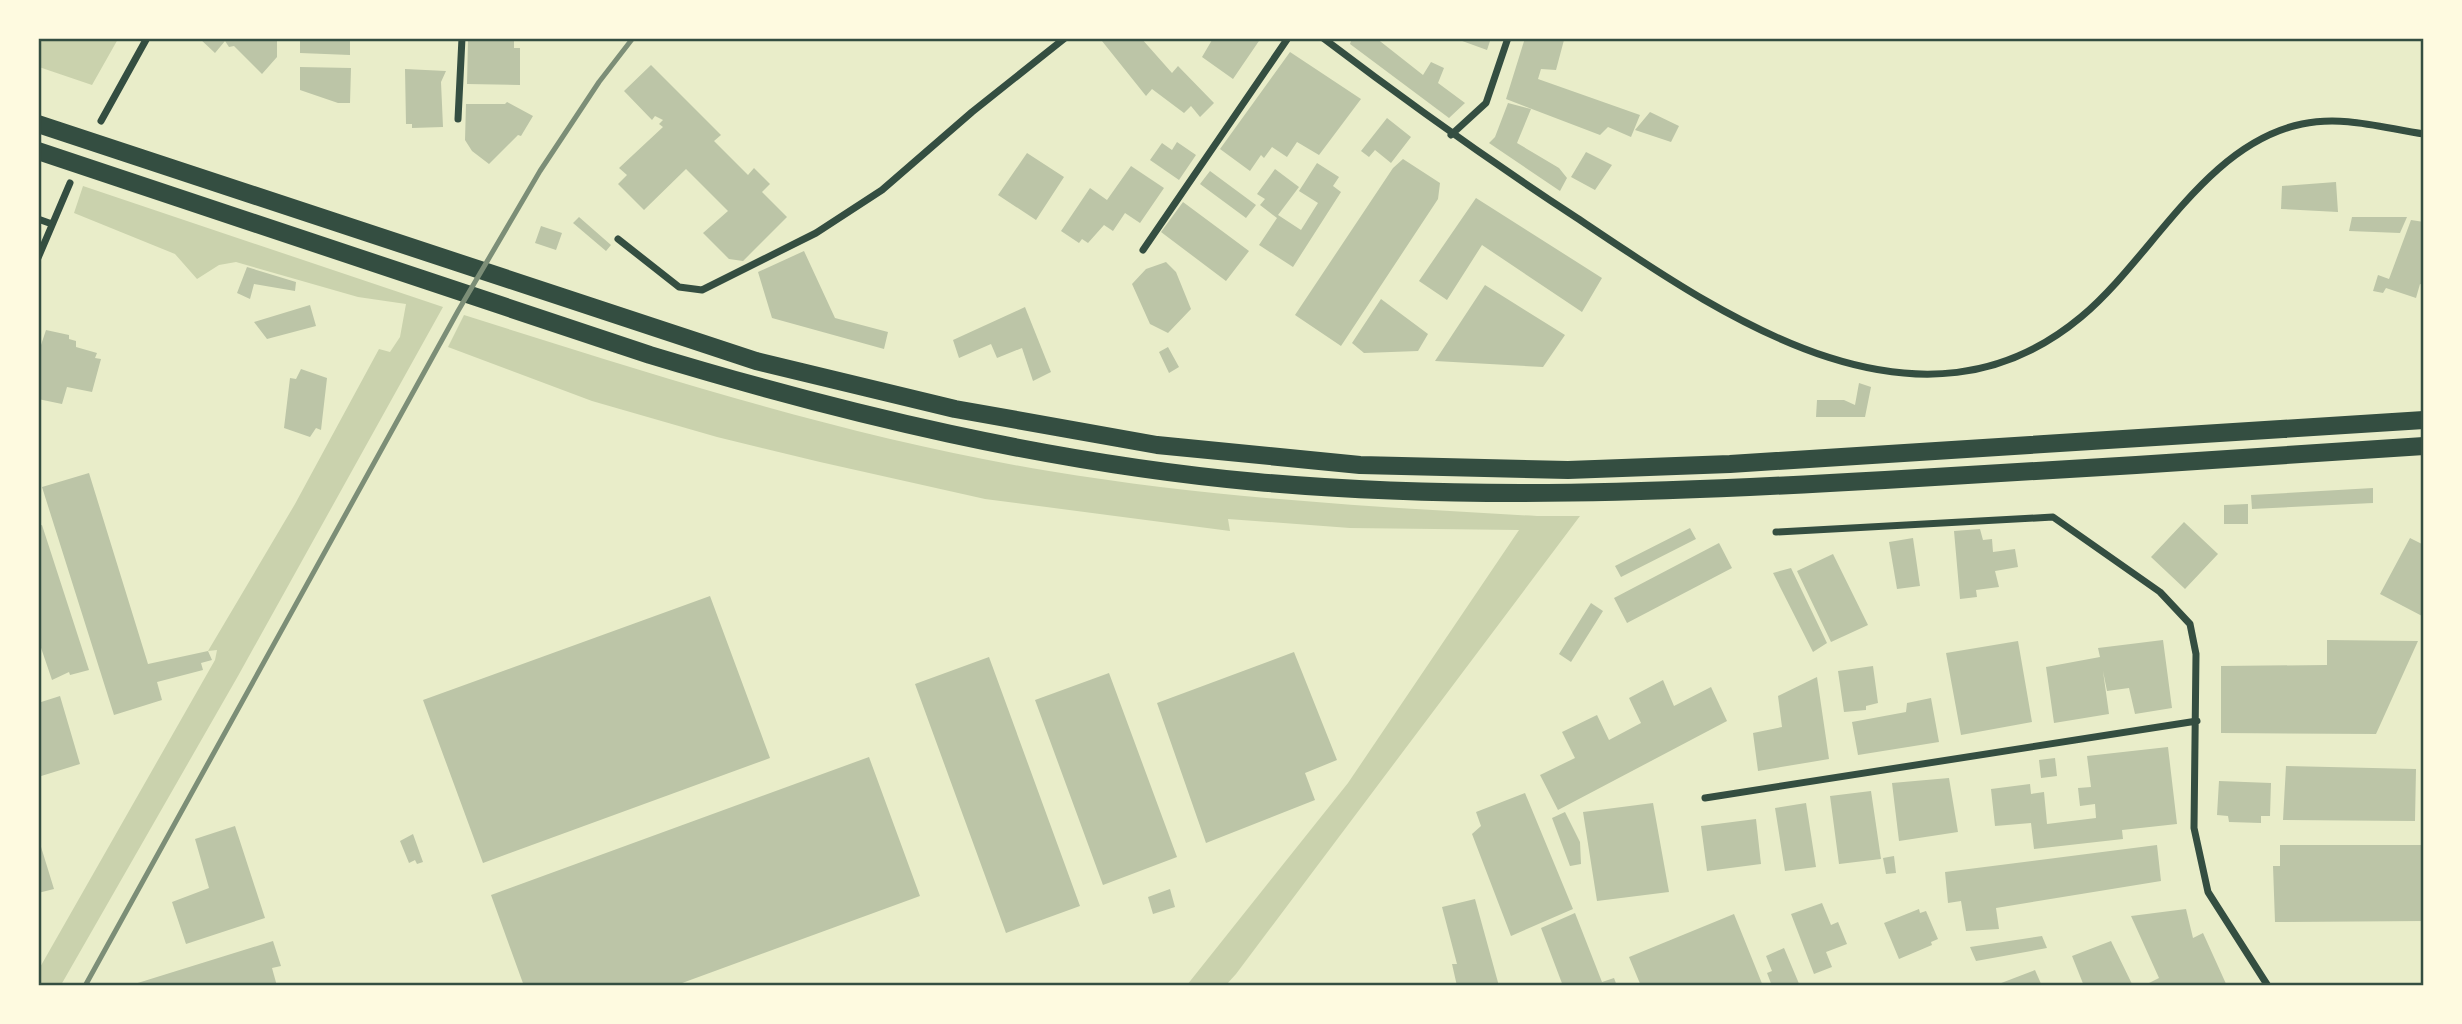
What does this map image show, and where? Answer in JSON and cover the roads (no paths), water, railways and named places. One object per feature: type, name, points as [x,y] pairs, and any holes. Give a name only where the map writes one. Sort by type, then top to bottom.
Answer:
[{"type":"highway","points":[[38,124],[757,361],[867,389],[1055,429],[1157,445],[1283,458],[1437,468],[1568,470],[1663,467],[2424,420]]},
{"type":"highway","points":[[38,151],[749,385],[936,431],[1050,454],[1254,482],[1448,494],[1647,493],[2424,446]]},
{"type":"street","points":[[101,121],[147,38]]},
{"type":"street","points":[[458,119],[462,38]]},
{"type":"street","points":[[618,239],[679,287],[702,289],[816,233],[882,190],[972,112],[1065,38]]},
{"type":"street","points":[[1143,250],[1288,38]]},
{"type":"street","points":[[1323,38],[1451,135],[1669,280],[1807,352],[1858,368],[1903,374],[1943,374],[1991,367],[2043,343],[2081,317],[2220,167],[2258,140],[2302,124],[2356,121],[2424,134]]},
{"type":"street","points":[[1451,135],[1486,103],[1508,38]]},
{"type":"street","points":[[38,258],[70,183]]},
{"type":"street","points":[[38,219],[52,224]]},
{"type":"street","points":[[1776,532],[2053,517],[2160,592],[2190,624],[2196,654],[2194,828],[2208,892],[2268,985]]},
{"type":"street","points":[[1705,798],[2197,721]]},
{"type":"railway","points":[[85,986],[458,311],[540,171],[599,82],[633,38]]}]
